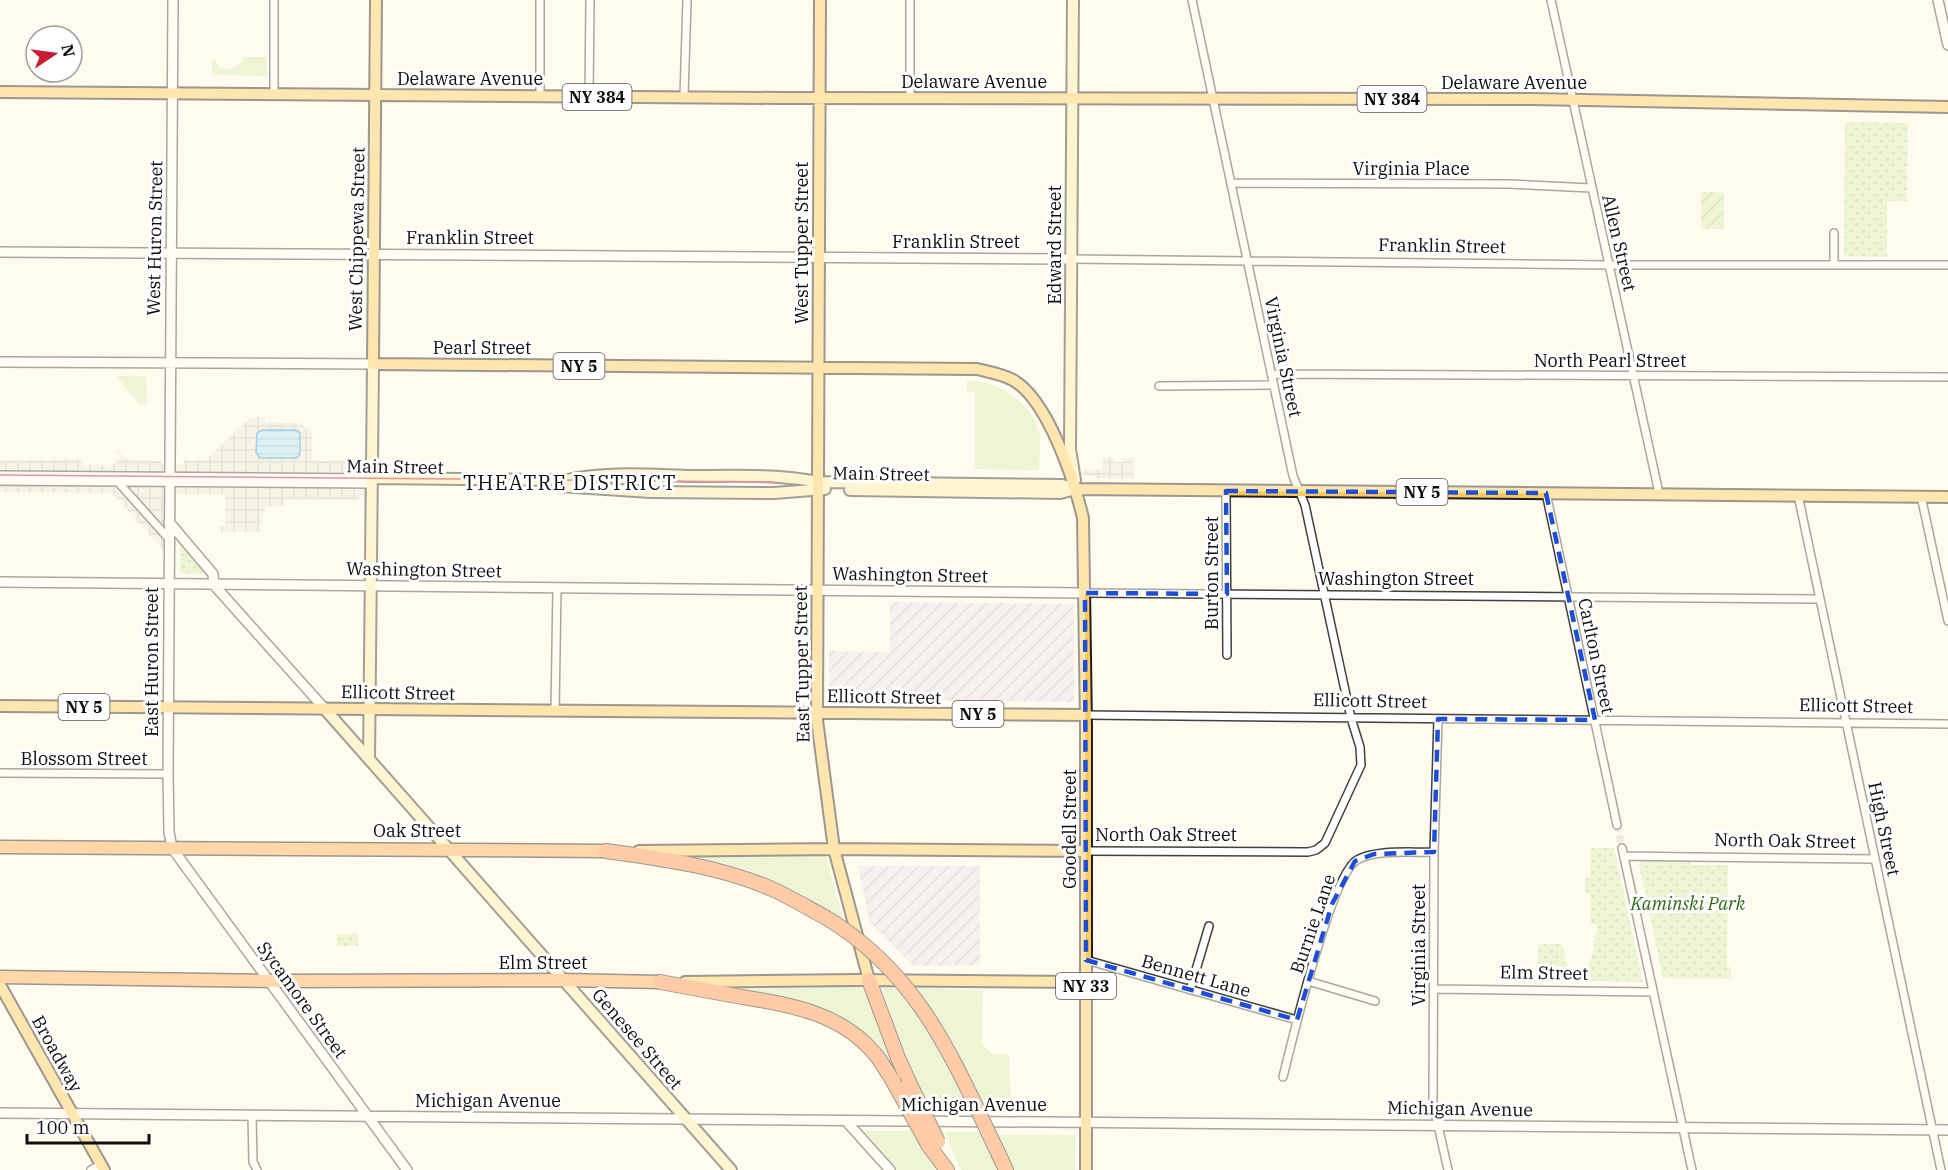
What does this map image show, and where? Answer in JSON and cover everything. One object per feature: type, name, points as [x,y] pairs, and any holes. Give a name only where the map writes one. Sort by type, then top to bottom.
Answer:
[{"type":"highway","name":"Oak Street","points":[[0,847],[606,851]]},
{"type":"highway","points":[[606,851],[709,868],[772,889],[847,930],[872,950],[908,988],[951,1055],[1006,1170]]},
{"type":"highway","name":"Elm Street","points":[[0,976],[660,982]]},
{"type":"highway","points":[[869,980],[898,1058],[938,1142],[945,1166]]},
{"type":"highway","points":[[660,982],[808,1009],[854,1034],[875,1054],[893,1081],[929,1146],[945,1166]]},
{"type":"main road","name":"West Chippewa Street","points":[[369,759],[376,0]]},
{"type":"main road","name":"West Tupper Street","points":[[817,486],[820,0]]},
{"type":"main road","name":"Edward Street","points":[[1073,0],[1071,449],[1077,489]]},
{"type":"main road","name":"Delaware Avenue","points":[[0,92],[589,97],[1571,100],[1948,106]]},
{"type":"main road","name":"Pearl Street","points":[[373,364],[977,369],[1015,381],[1042,411],[1077,489]]},
{"type":"main road","name":"Main Street","points":[[371,480],[567,480],[589,475],[639,475],[777,477],[817,486]]},
{"type":"main road","name":"Main Street","points":[[371,480],[567,486],[651,492],[774,494],[817,486]]},
{"type":"main road","points":[[817,486],[1062,485],[1077,489]]},
{"type":"main road","name":"East Tupper Street","points":[[817,486],[817,713],[834,849],[869,980]]},
{"type":"main road","name":"NY 5","points":[[1077,489],[1948,497]]},
{"type":"main road","name":"Goodell Street","points":[[1077,489],[1083,518],[1085,593],[1086,1170]]},
{"type":"main road","name":"Ellicott Street","points":[[0,706],[1086,715]]},
{"type":"main road","name":"Genesee Street","points":[[324,708],[731,1170]]},
{"type":"main road","name":"North Oak Street","points":[[834,849],[1086,851]]},
{"type":"main road","name":"Oak Street","points":[[606,851],[834,849]]},
{"type":"main road","name":"Elm Street","points":[[660,982],[869,980],[1086,982]]},
{"type":"main road","name":"Broadway","points":[[0,985],[71,1113],[98,1168]]},
{"type":"street","name":"West Huron Street","points":[[169,478],[173,0]]},
{"type":"street","points":[[273,95],[274,0]]},
{"type":"street","points":[[540,0],[540,96]]},
{"type":"street","points":[[589,97],[590,0]]},
{"type":"street","points":[[684,97],[687,0]]},
{"type":"street","points":[[910,0],[910,98]]},
{"type":"street","name":"Virginia Street","points":[[1192,0],[1293,476],[1305,504],[1351,718]]},
{"type":"street","name":"Allen Street","points":[[1551,0],[1571,100],[1659,493]]},
{"type":"street","points":[[1938,0],[1948,45]]},
{"type":"street","name":"Virginia Place","points":[[1231,183],[1509,184],[1591,188]]},
{"type":"street","points":[[1834,233],[1834,265]]},
{"type":"street","name":"Franklin Street","points":[[0,252],[1608,265],[1948,265]]},
{"type":"street","name":"Pearl Street","points":[[0,362],[373,364]]},
{"type":"street","name":"North Pearl Street","points":[[1272,375],[1948,378]]},
{"type":"street","points":[[1159,386],[1274,386]]},
{"type":"street","name":"Main Street","points":[[0,475],[371,480]]},
{"type":"street","name":"Main Street","points":[[0,481],[118,482],[169,478]]},
{"type":"street","name":"East Huron Street","points":[[169,478],[168,774],[172,848]]},
{"type":"street","points":[[118,482],[169,539]]},
{"type":"street","name":"Burton Street","points":[[1226,491],[1227,655]]},
{"type":"street","name":"Carlton Street","points":[[1546,493],[1617,825]]},
{"type":"street","name":"High Street","points":[[1798,495],[1941,1170]]},
{"type":"street","points":[[1921,496],[1948,621]]},
{"type":"street","name":"Genesee Street","points":[[169,522],[213,574],[214,585],[324,708]]},
{"type":"street","name":"Washington Street","points":[[0,582],[1820,599]]},
{"type":"street","points":[[555,711],[556,588]]},
{"type":"street","name":"Ellicott Street","points":[[1086,715],[1948,724]]},
{"type":"street","name":"North Oak Street","points":[[1086,851],[1296,852],[1316,850],[1325,843],[1361,765],[1360,747],[1351,718]]},
{"type":"street","name":"Virginia Street","points":[[1438,718],[1434,852],[1434,1103],[1448,1170]]},
{"type":"street","name":"Blossom Street","points":[[0,773],[168,774]]},
{"type":"street","name":"Sycamore Street","points":[[172,848],[407,1170]]},
{"type":"street","points":[[1622,848],[1692,1170]]},
{"type":"street","name":"Burnie Lane","points":[[1282,1077],[1308,981],[1332,904],[1343,877],[1355,861],[1374,854],[1434,852]]},
{"type":"street","name":"North Oak Street","points":[[1624,856],[1875,859]]},
{"type":"street","points":[[1190,990],[1209,926]]},
{"type":"street","name":"Bennett Lane","points":[[1086,960],[1297,1020]]},
{"type":"street","points":[[1308,981],[1375,1001]]},
{"type":"street","name":"Elm Street","points":[[1434,988],[1653,992]]},
{"type":"street","name":"Michigan Avenue","points":[[0,1113],[1948,1130]]},
{"type":"street","points":[[252,1115],[253,1162],[257,1170]]},
{"type":"street","points":[[846,1120],[890,1170]]},
{"type":"highlighted area","points":[[1226,491],[1546,493],[1595,720],[1438,719],[1434,852],[1374,854],[1355,861],[1332,904],[1297,1020],[1086,960],[1085,593],[1227,594]]},
{"type":"shaded area","points":[[251,417],[265,417],[265,423],[301,423],[307,429],[312,429],[312,461],[360,461],[360,465],[371,466],[371,497],[360,497],[358,500],[285,499],[284,506],[266,507],[259,528],[261,532],[221,532],[221,526],[225,526],[225,494],[169,494],[169,556],[112,493],[0,492],[0,461],[78,459],[86,467],[90,464],[93,467],[97,464],[100,467],[103,464],[108,468],[121,458],[116,452],[118,450],[131,461],[184,464],[184,460],[206,460]]},
{"type":"shaded area","points":[[1103,457],[1113,458],[1114,462],[1123,462],[1123,458],[1133,458],[1134,479],[1098,478],[1082,474],[1082,470],[1102,470]]},
{"type":"shaded area","points":[[890,602],[1074,604],[1074,702],[829,699],[829,651],[890,652]]},
{"type":"shaded area","points":[[858,866],[980,866],[980,965],[914,966],[870,923]]},
{"type":"green space","points":[[243,57],[267,57],[267,76],[212,75],[212,60],[215,60],[219,68],[230,69],[242,63]]},
{"type":"green space","points":[[1845,122],[1908,123],[1907,201],[1887,201],[1887,257],[1844,256]]},
{"type":"green space","points":[[1701,192],[1724,192],[1724,229],[1701,229]]},
{"type":"green space","points":[[116,376],[146,376],[147,405],[139,404]]},
{"type":"green space","points":[[967,380],[1003,390],[1023,404],[1031,414],[1040,437],[1039,470],[975,469],[975,392],[967,391]]},
{"type":"green space","points":[[180,545],[205,572],[204,573],[182,574]]},
{"type":"green space","name":"Kaminski Park","points":[[1590,848],[1614,848],[1643,982],[1538,980],[1538,944],[1562,944],[1570,969],[1586,968],[1590,960],[1594,948],[1594,935],[1597,934],[1597,924],[1590,924],[1590,893],[1585,893],[1585,878],[1590,878]]},
{"type":"green space","points":[[825,854],[843,919],[797,892],[761,876],[731,865],[677,855]]},
{"type":"green space","name":"Kaminski Park","points":[[1641,861],[1691,861],[1691,865],[1728,865],[1727,967],[1731,967],[1731,979],[1663,978],[1639,866]]},
{"type":"green space","points":[[337,934],[358,934],[358,946],[337,946]]},
{"type":"green space","points":[[860,986],[865,989],[896,1068],[877,1048],[828,1013],[792,999],[738,989]]},
{"type":"green space","points":[[882,988],[898,988],[909,1002],[936,1045],[966,1107],[929,1109],[908,1065]]},
{"type":"green space","points":[[918,988],[983,990],[982,1044],[992,1054],[1009,1054],[1011,1108],[984,1108]]},
{"type":"green space","points":[[864,1131],[915,1131],[936,1170],[896,1170]]},
{"type":"green space","points":[[944,1132],[980,1132],[997,1170],[961,1170]]},
{"type":"green space","points":[[995,1135],[1076,1135],[1075,1170],[1013,1170]]},
{"type":"water","points":[[262,430],[297,430],[300,433],[300,454],[297,458],[260,458],[256,453],[257,433]]},
{"type":"tunnel","points":[[1617,825],[1622,848]]},
{"type":"tram line","points":[[0,475],[774,482]]},
{"type":"district","name":"THEATRE DISTRICT","points":[[570,483]]}]
